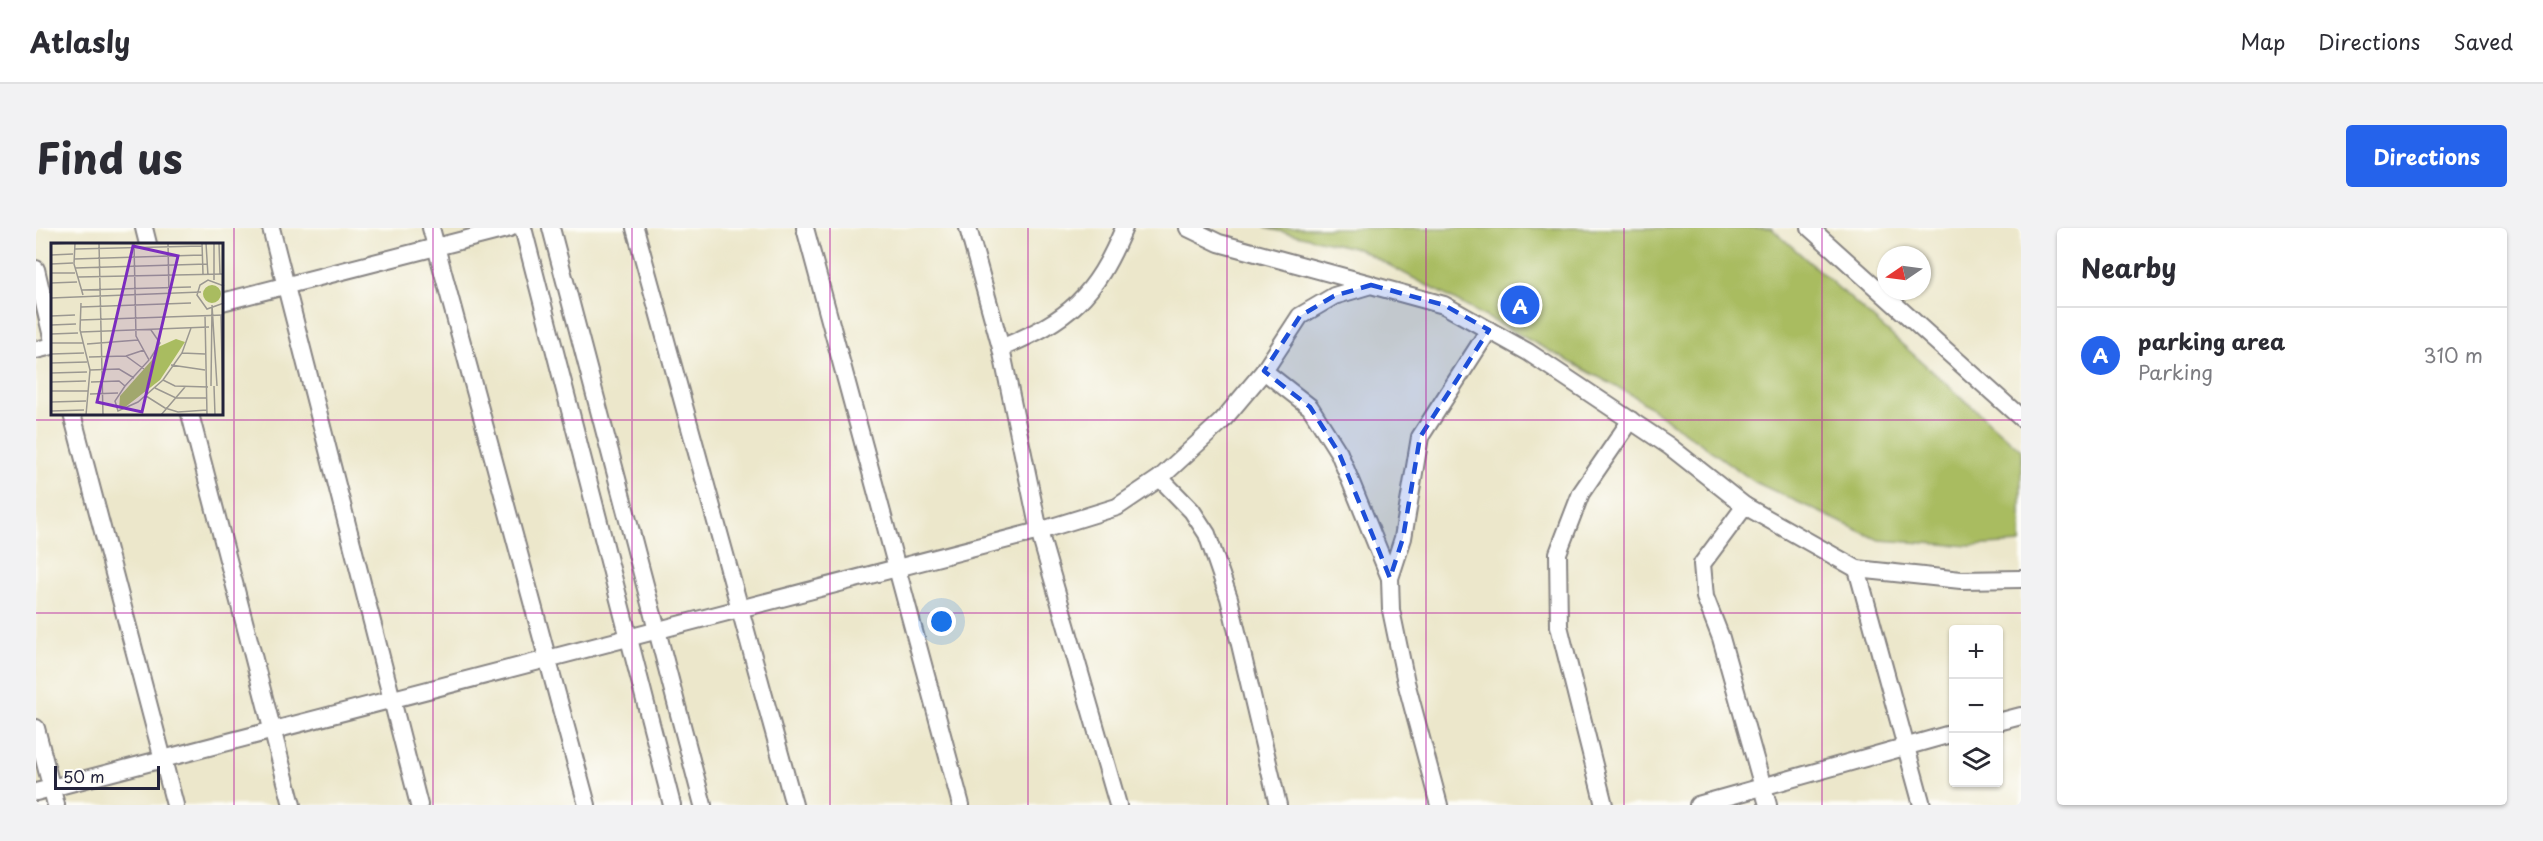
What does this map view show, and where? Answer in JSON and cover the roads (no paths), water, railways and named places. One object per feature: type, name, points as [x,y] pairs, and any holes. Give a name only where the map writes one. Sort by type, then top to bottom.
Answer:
[{"type":"street","points":[[144,228],[148,243]]},
{"type":"street","points":[[271,228],[419,805]]},
{"type":"street","points":[[430,228],[587,805]]},
{"type":"street","points":[[224,302],[510,228]]},
{"type":"street","points":[[523,228],[672,805]]},
{"type":"street","points":[[551,228],[703,805]]},
{"type":"street","points":[[635,228],[738,610],[794,805]]},
{"type":"street","points":[[805,228],[962,805]]},
{"type":"street","points":[[968,228],[1001,348],[1040,531],[1118,805]]},
{"type":"street","points":[[1001,348],[1034,334],[1078,306],[1109,264],[1124,228]]},
{"type":"street","points":[[1188,228],[1219,243],[1444,305],[1489,330],[1631,420],[1669,446],[1745,506],[1857,569],[1961,580],[2021,579]]},
{"type":"street","points":[[1809,228],[2021,418]]},
{"type":"street","points":[[36,269],[51,334]]},
{"type":"street","points":[[44,790],[1040,531],[1117,507],[1160,478],[1221,421],[1264,371],[1300,316],[1334,296],[1371,285]]},
{"type":"street","points":[[1439,805],[1406,682],[1391,610],[1390,578],[1403,538],[1420,437],[1489,330]]},
{"type":"street","points":[[36,350],[51,346]]},
{"type":"street","points":[[1264,371],[1310,407],[1339,453],[1390,578]]},
{"type":"street","points":[[73,416],[175,805]]},
{"type":"street","points":[[191,416],[292,805]]},
{"type":"street","points":[[1604,805],[1559,626],[1558,553],[1581,493],[1631,420]]},
{"type":"street","points":[[1160,478],[1192,511],[1208,534],[1228,598],[1278,805]]},
{"type":"street","points":[[1745,506],[1702,564],[1705,597],[1721,638],[1768,805]]},
{"type":"street","points":[[1857,569],[1922,805]]},
{"type":"street","points":[[2003,721],[2021,716]]},
{"type":"street","points":[[36,728],[44,790],[56,805]]},
{"type":"street","points":[[1698,805],[1949,734]]},
{"type":"place","name":"parking area","points":[[1520,305]]}]
